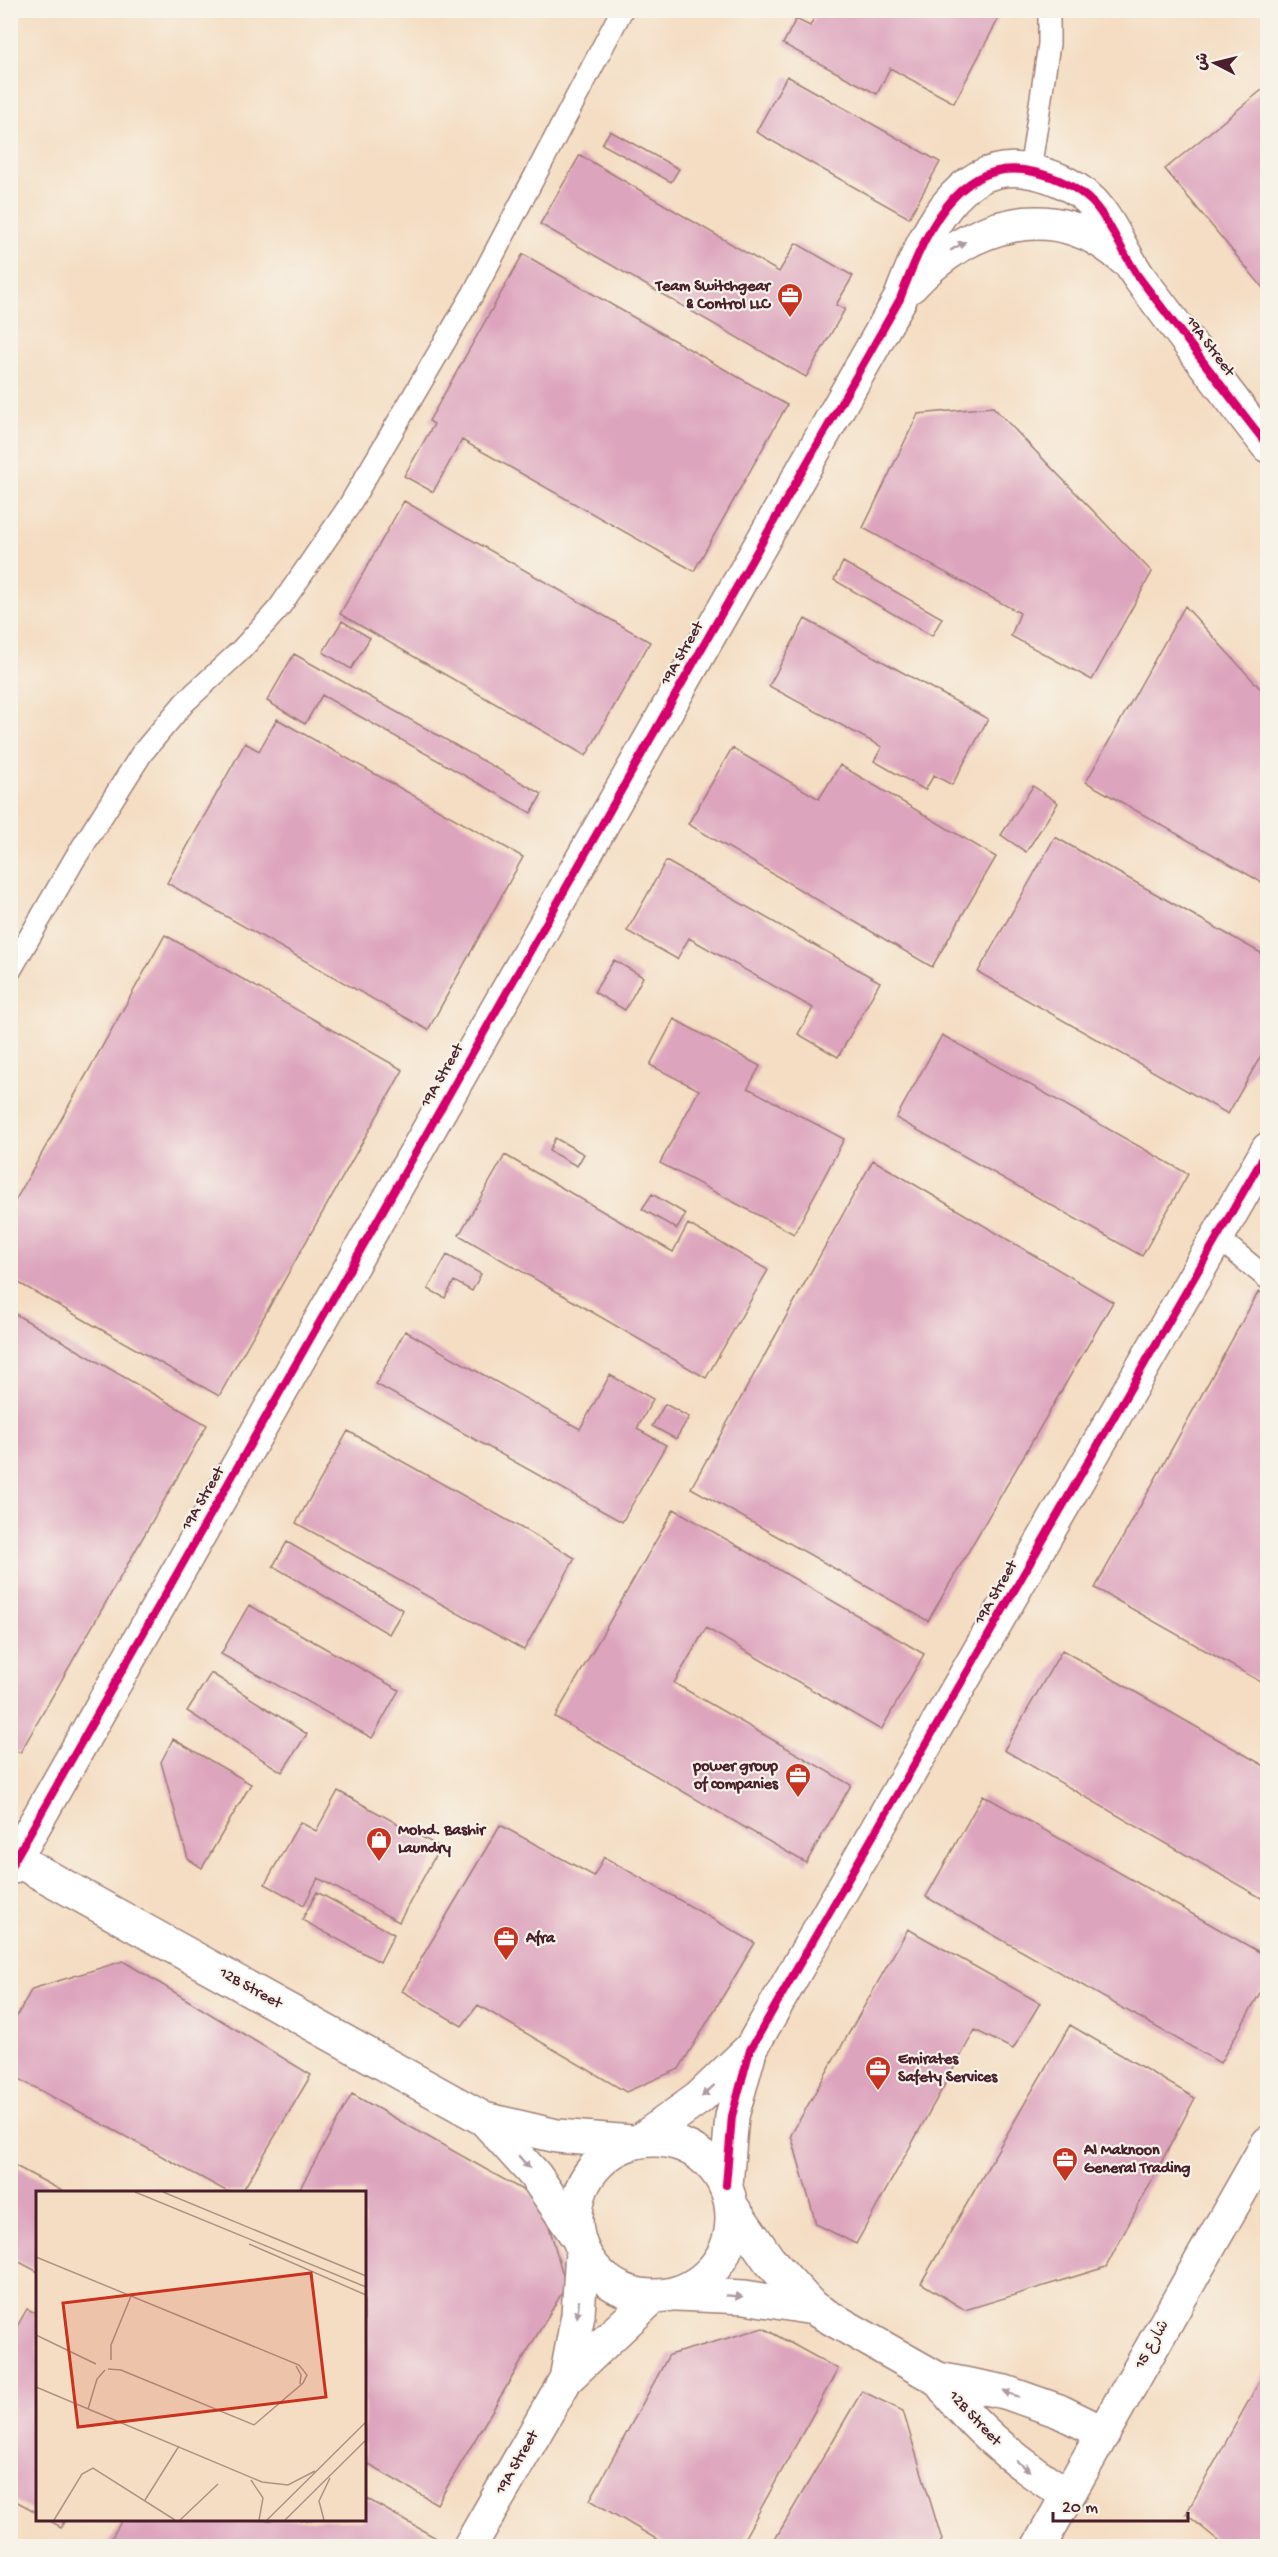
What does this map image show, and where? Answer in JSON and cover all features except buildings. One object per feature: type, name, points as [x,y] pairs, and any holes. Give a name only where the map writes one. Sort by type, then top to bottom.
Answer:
[{"type":"street","points":[[900,299],[926,237],[956,194],[972,181],[990,173],[1010,169],[1052,176],[1073,186],[1093,204],[1107,222],[1130,264]]},
{"type":"street","points":[[900,299],[928,267],[962,243],[980,234],[1022,224],[1046,223],[1069,227],[1092,235],[1130,264]]},
{"type":"street","name":"19A Street","points":[[1130,264],[1268,446]]},
{"type":"street","name":"19A Street","points":[[13,1863],[900,299]]},
{"type":"street","name":"19A Street","points":[[750,2050],[1268,1149]]},
{"type":"street","name":"12B Street","points":[[13,1863],[484,2119]]},
{"type":"street","points":[[566,2379],[578,2315],[580,2244],[575,2218],[578,2197],[585,2178],[606,2157],[637,2141],[699,2098],[750,2050]]},
{"type":"street","points":[[566,2379],[665,2295],[697,2284],[714,2270],[725,2250],[731,2229],[729,2196],[732,2116],[750,2050]]},
{"type":"street","points":[[484,2119],[557,2136],[637,2141],[663,2139],[682,2144],[707,2160],[769,2260],[813,2308],[938,2379]]},
{"type":"street","points":[[484,2119],[535,2175],[594,2269],[612,2284],[632,2294],[745,2297],[813,2308]]},
{"type":"street","name":"شارع 15","points":[[1039,2547],[1268,2143]]},
{"type":"street","name":"19A Street","points":[[470,2547],[566,2379]]},
{"type":"street","name":"12B Street","points":[[938,2379],[961,2381],[1005,2392],[1059,2411],[1104,2433]]},
{"type":"street","name":"12B Street","points":[[938,2379],[958,2405],[1001,2448],[1022,2466],[1068,2495]]},
{"type":"lane","points":[[10,971],[74,860],[142,753],[184,702],[241,650],[279,608],[347,509],[474,292],[622,10]]},
{"type":"lane","points":[[1030,171],[1049,44],[1049,10]]},
{"type":"lane","points":[[1218,1238],[1268,1279]]},
{"type":"cycle path","points":[[10,1868],[900,299],[919,252],[946,207],[963,189],[983,176],[1007,170],[1042,174],[1066,183],[1080,192],[1100,212],[1141,280],[1268,446]]},
{"type":"cycle path","points":[[726,2185],[732,2116],[750,2050],[1268,1149]]},
{"type":"place","name":"Team Switchgear & Control LLC","points":[[790,319]]},
{"type":"place","name":"power group of companies","points":[[798,1799]]},
{"type":"place","name":"Mohd. Bashir Laundry","points":[[379,1863]]},
{"type":"place","name":"Afra","points":[[506,1962]]},
{"type":"place","name":"Emirates Safety Services","points":[[878,2092]]},
{"type":"place","name":"Al Maknoon General Trading","points":[[1065,2183]]}]
